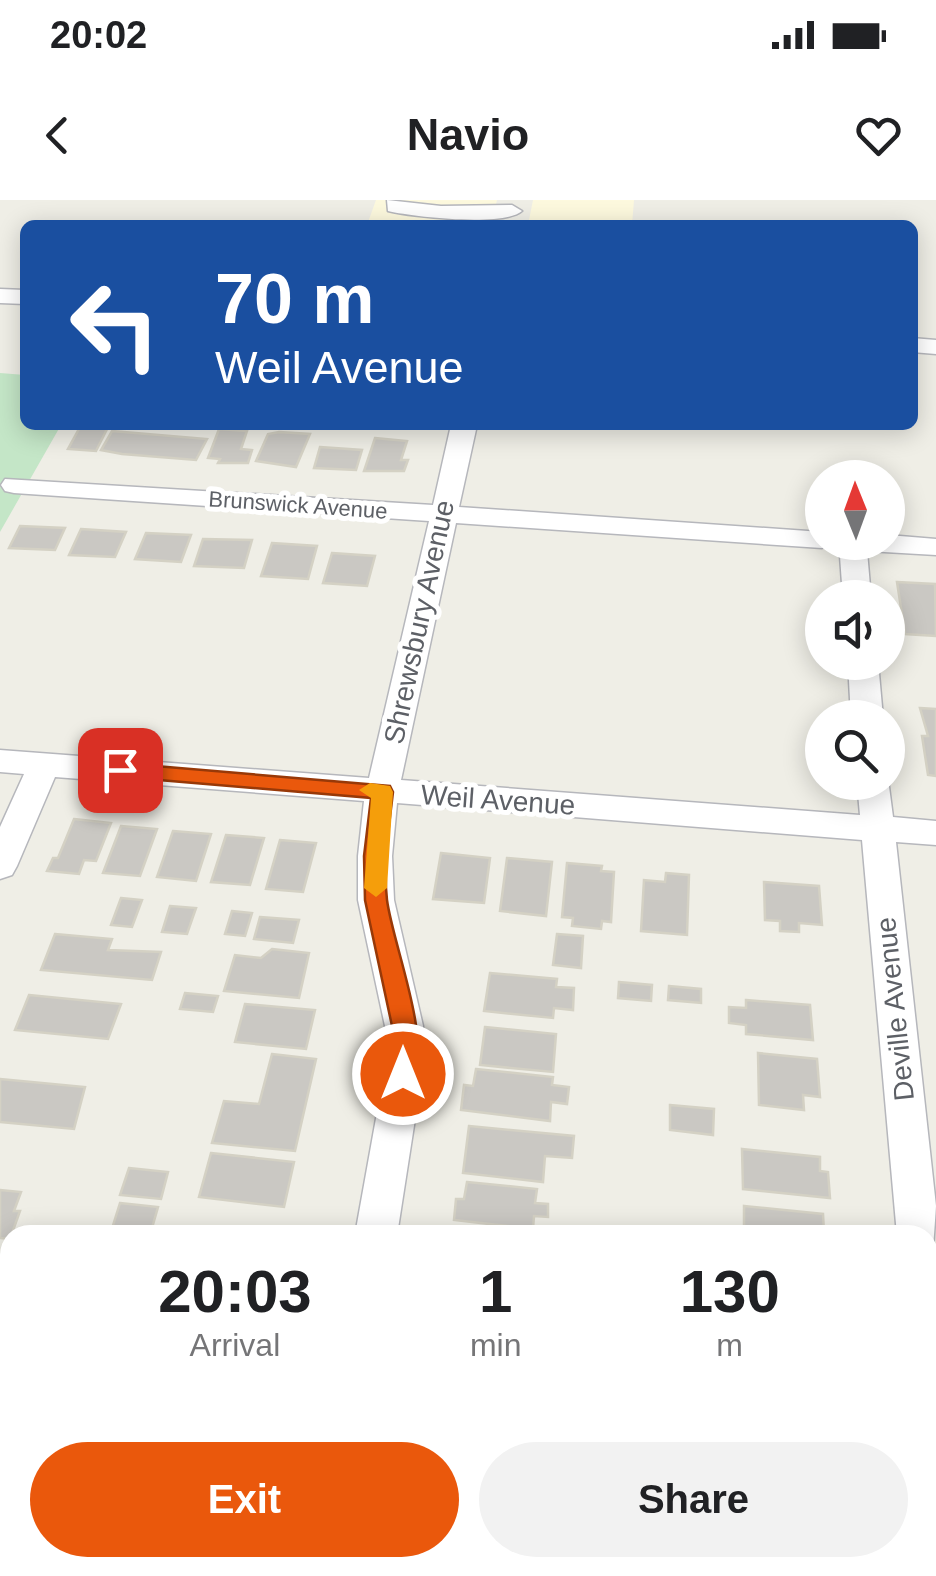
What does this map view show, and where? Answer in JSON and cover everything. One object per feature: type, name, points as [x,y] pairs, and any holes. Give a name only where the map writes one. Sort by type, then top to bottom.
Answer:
[{"type":"street","points":[[397,200],[396,207],[441,212],[511,212]]},
{"type":"street","name":"Shrewsbury Avenue","points":[[378,1225],[403,1074],[404,1026],[376,900],[375,856],[382,792],[463,430]]},
{"type":"street","name":"Brunswick Avenue","points":[[14,485],[805,539]]},
{"type":"street","points":[[905,545],[936,547]]},
{"type":"street","name":"Weil Avenue","points":[[0,761],[936,833]]},
{"type":"street","points":[[0,866],[44,765]]},
{"type":"street","name":"Deville Avenue","points":[[874,800],[917,1225]]},
{"type":"shaded area","points":[[376,200],[497,200],[492,220],[369,220]]},
{"type":"shaded area","points":[[533,200],[634,200],[632,220],[529,220]]},
{"type":"green space","points":[[0,373],[20,375],[20,430],[58,430],[0,532]]},
{"type":"building","points":[[78,430],[106,430],[96,451],[68,449]]},
{"type":"building","points":[[219,430],[247,431],[241,449],[252,450],[248,463],[218,463],[220,459],[208,458]]},
{"type":"building","points":[[112,431],[207,439],[196,460],[122,454],[101,450]]},
{"type":"building","points":[[268,434],[310,434],[296,467],[256,461]]},
{"type":"building","points":[[375,438],[407,441],[401,460],[408,460],[404,471],[364,471]]},
{"type":"building","points":[[320,447],[362,450],[356,470],[314,468]]},
{"type":"building","points":[[20,526],[65,528],[55,550],[9,548]]},
{"type":"building","points":[[81,529],[126,532],[115,557],[69,555]]},
{"type":"building","points":[[146,533],[191,535],[181,562],[135,559]]},
{"type":"building","points":[[203,539],[252,540],[244,568],[194,566]]},
{"type":"building","points":[[272,543],[317,546],[308,579],[261,576]]},
{"type":"building","points":[[332,553],[375,556],[367,586],[323,583]]},
{"type":"building","points":[[905,582],[935,584],[936,636],[905,634]]},
{"type":"building","points":[[920,708],[936,709],[936,776],[928,775],[922,736],[928,736]]},
{"type":"building","points":[[74,819],[111,823],[96,861],[84,860],[79,874],[47,871],[53,858],[58,858]]},
{"type":"building","points":[[121,826],[157,829],[140,876],[103,873]]},
{"type":"building","points":[[173,831],[211,834],[196,881],[157,877]]},
{"type":"building","points":[[226,835],[264,838],[250,885],[211,882]]},
{"type":"building","points":[[280,840],[316,843],[303,892],[266,889]]},
{"type":"building","points":[[441,853],[490,858],[484,903],[433,899]]},
{"type":"building","points":[[507,858],[552,862],[546,916],[500,911]]},
{"type":"building","points":[[567,863],[602,866],[601,871],[614,872],[611,922],[602,921],[601,929],[572,926],[573,918],[562,917]]},
{"type":"building","points":[[666,873],[689,875],[687,935],[641,931],[644,880],[665,882]]},
{"type":"building","points":[[764,882],[819,886],[822,925],[799,923],[799,932],[780,931],[780,921],[765,920]]},
{"type":"building","points":[[121,898],[142,900],[132,927],[111,925]]},
{"type":"building","points":[[170,906],[196,908],[187,934],[162,932]]},
{"type":"building","points":[[232,911],[252,913],[245,936],[225,934]]},
{"type":"building","points":[[260,917],[299,920],[293,943],[254,939]]},
{"type":"building","points":[[55,934],[112,939],[108,950],[161,952],[152,980],[41,970]]},
{"type":"building","points":[[557,934],[583,936],[581,968],[553,965]]},
{"type":"building","points":[[272,949],[309,953],[299,998],[224,991],[235,955],[261,958]]},
{"type":"building","points":[[490,973],[557,979],[556,987],[574,988],[573,1010],[554,1008],[553,1018],[484,1011]]},
{"type":"building","points":[[619,982],[652,985],[651,1001],[618,998]]},
{"type":"building","points":[[669,986],[701,989],[701,1003],[668,1000]]},
{"type":"building","points":[[185,993],[218,996],[213,1012],[180,1009]]},
{"type":"building","points":[[29,995],[121,1004],[108,1039],[15,1030]]},
{"type":"building","points":[[746,1000],[810,1005],[813,1040],[746,1034],[746,1025],[729,1023],[729,1007],[746,1008]]},
{"type":"building","points":[[245,1004],[315,1010],[306,1049],[235,1042]]},
{"type":"building","points":[[485,1027],[556,1034],[553,1072],[480,1065]]},
{"type":"building","points":[[758,1053],[817,1059],[820,1097],[803,1095],[804,1110],[759,1105]]},
{"type":"building","points":[[272,1054],[316,1059],[295,1151],[212,1143],[224,1101],[259,1104]]},
{"type":"building","points":[[476,1069],[553,1077],[552,1085],[569,1087],[567,1104],[551,1102],[550,1121],[461,1110],[464,1085],[473,1086]]},
{"type":"building","points":[[0,1079],[85,1087],[74,1129],[0,1122]]},
{"type":"building","points":[[670,1105],[714,1109],[713,1135],[670,1130]]},
{"type":"building","points":[[469,1126],[574,1136],[572,1158],[545,1156],[543,1182],[463,1173]]},
{"type":"building","points":[[742,1149],[820,1157],[820,1171],[828,1172],[830,1198],[743,1189]]},
{"type":"building","points":[[211,1153],[294,1162],[284,1207],[199,1197]]},
{"type":"building","points":[[129,1168],[168,1172],[161,1199],[120,1195]]},
{"type":"building","points":[[467,1182],[537,1189],[535,1203],[548,1204],[548,1217],[534,1216],[533,1225],[454,1220],[456,1199],[464,1199]]},
{"type":"building","points":[[0,1190],[21,1192],[14,1211],[20,1211],[15,1225],[0,1225]]},
{"type":"building","points":[[120,1203],[158,1207],[153,1225],[113,1225]]},
{"type":"building","points":[[744,1206],[823,1214],[824,1225],[744,1225]]},
{"type":"slow traffic","points":[[370,790],[382,792],[376,888]]},
{"type":"route","points":[[120,770],[382,792],[375,856],[376,900],[404,1026],[403,1074]]}]
